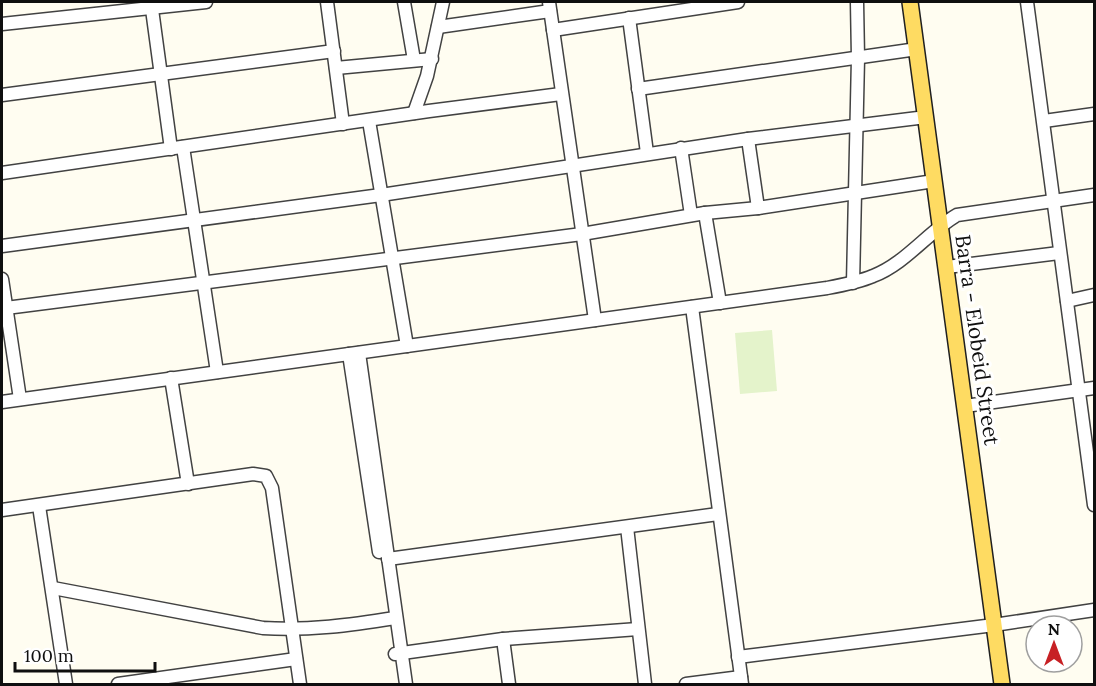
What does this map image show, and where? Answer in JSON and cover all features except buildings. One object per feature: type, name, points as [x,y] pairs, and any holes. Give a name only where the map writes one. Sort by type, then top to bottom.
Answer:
[{"type":"main road","name":"Barra - Elobeid Street","points":[[910,2],[1002,684]]},
{"type":"street","points":[[2,24],[151,5],[206,2]]},
{"type":"street","points":[[327,2],[343,124]]},
{"type":"street","points":[[404,2],[414,60]]},
{"type":"street","points":[[414,113],[432,59],[443,2]]},
{"type":"street","points":[[553,30],[738,2]]},
{"type":"street","points":[[853,283],[858,57],[856,2]]},
{"type":"street","points":[[1027,2],[1044,121],[1059,253],[1092,466],[1095,505]]},
{"type":"street","points":[[151,5],[160,75],[194,221],[217,372]]},
{"type":"street","points":[[438,27],[549,6],[595,320]]},
{"type":"street","points":[[629,18],[647,153]]},
{"type":"street","points":[[638,89],[917,49]]},
{"type":"street","points":[[2,95],[334,51]]},
{"type":"street","points":[[336,68],[432,59]]},
{"type":"street","points":[[2,173],[561,94]]},
{"type":"street","points":[[1044,121],[1095,114]]},
{"type":"street","points":[[2,246],[381,195],[681,148],[855,124],[926,117]]},
{"type":"street","points":[[369,121],[407,346]]},
{"type":"street","points":[[748,139],[758,208]]},
{"type":"street","points":[[681,148],[691,215]]},
{"type":"street","points":[[6,308],[582,234],[691,215],[758,208],[934,181]]},
{"type":"street","points":[[2,402],[853,283],[875,276],[900,260],[940,225],[957,215],[1095,195]]},
{"type":"street","points":[[705,213],[720,303]]},
{"type":"street","points":[[947,267],[1059,253]]},
{"type":"street","points":[[2,279],[20,399]]},
{"type":"street","points":[[1067,301],[1095,295]]},
{"type":"street","points":[[686,684],[742,681],[692,307]]},
{"type":"street","points":[[354,354],[388,559],[392,619]]},
{"type":"street","points":[[354,354],[392,619],[406,684]]},
{"type":"street","points":[[171,378],[188,484]]},
{"type":"street","points":[[965,406],[1095,388]]},
{"type":"street","points":[[2,510],[253,474],[266,476],[270,481],[300,684]]},
{"type":"street","points":[[39,506],[66,684]]},
{"type":"street","points":[[388,559],[718,514]]},
{"type":"street","points":[[627,527],[645,684]]},
{"type":"street","points":[[53,588],[263,628],[293,630],[325,628],[392,619]]},
{"type":"street","points":[[738,657],[994,626],[1095,610]]},
{"type":"street","points":[[398,653],[503,639],[638,629]]},
{"type":"street","points":[[503,639],[509,684]]},
{"type":"street","points":[[397,684],[398,653]]},
{"type":"street","points":[[118,684],[296,659]]},
{"type":"green space","points":[[772,330],[777,391],[740,394],[735,333]]}]
